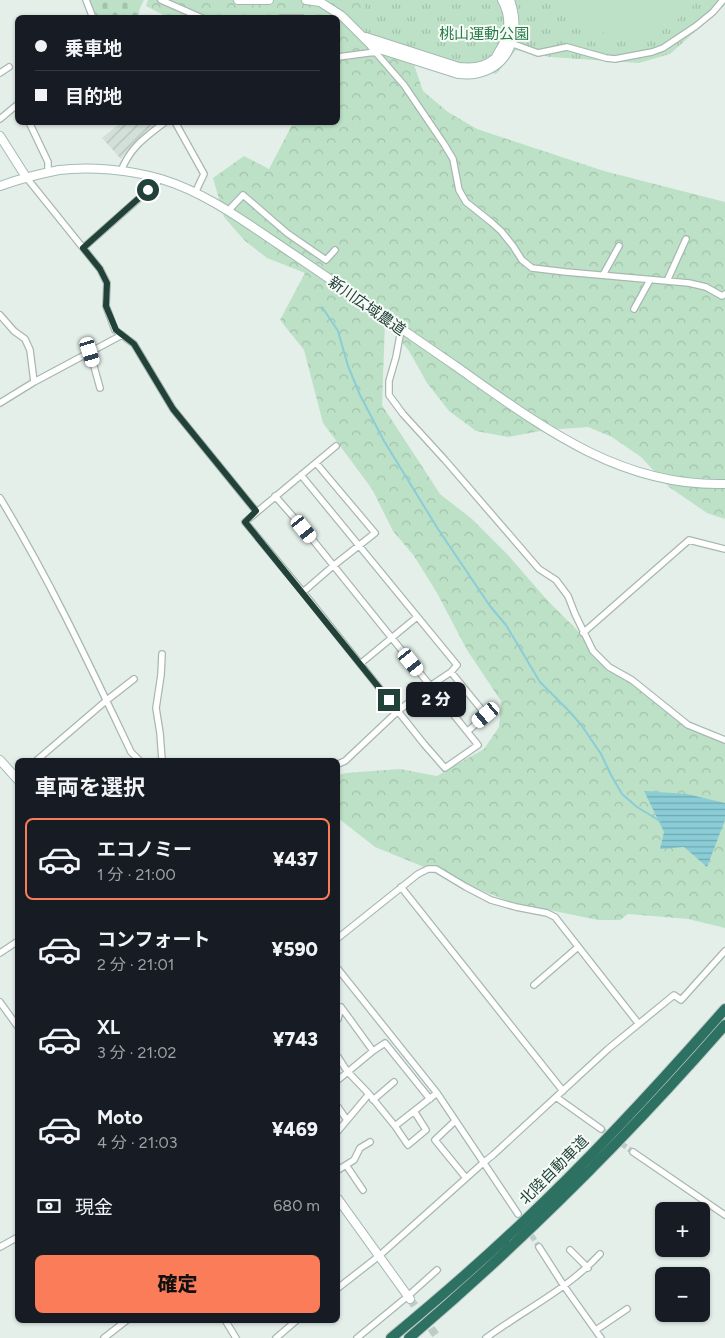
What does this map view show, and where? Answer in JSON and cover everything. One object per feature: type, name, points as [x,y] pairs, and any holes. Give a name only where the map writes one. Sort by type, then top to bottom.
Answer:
[{"type":"highway","name":"北陸自動車道","points":[[391,1338],[463,1277],[533,1213],[619,1125],[725,1009]]},
{"type":"highway","name":"北陸自動車道","points":[[409,1338],[490,1267],[575,1186],[655,1103],[725,1025]]},
{"type":"street","points":[[86,0],[92,15]]},
{"type":"street","points":[[160,0],[195,15]]},
{"type":"street","points":[[238,0],[269,0]]},
{"type":"street","points":[[306,0],[320,2],[342,16],[362,35],[404,85],[444,144],[453,159],[459,190],[466,202],[500,231],[522,260],[532,268],[689,283],[706,287],[722,296],[725,294]]},
{"type":"street","points":[[502,0],[508,14],[509,42]]},
{"type":"street","points":[[362,35],[459,67],[471,68],[494,60],[509,42],[515,28],[514,13],[510,0]]},
{"type":"street","points":[[509,42],[538,53],[567,47],[615,59],[652,52],[663,48],[696,26],[713,12],[723,0]]},
{"type":"street","points":[[340,57],[376,52]]},
{"type":"street","points":[[0,73],[9,67]]},
{"type":"street","points":[[0,119],[15,106]]},
{"type":"street","points":[[30,125],[48,162],[48,173]]},
{"type":"street","points":[[121,171],[126,158],[135,146],[160,125]]},
{"type":"street","points":[[177,125],[204,174],[196,193]]},
{"type":"street","points":[[0,136],[26,177],[100,269],[107,283],[106,306],[116,330],[134,344],[173,409],[256,511]]},
{"type":"street","name":"新川広域農道","points":[[0,186],[26,177],[61,170],[81,169],[121,171],[161,179],[196,193],[228,211],[295,255],[551,432],[600,457],[640,473],[669,480],[725,484]]},
{"type":"street","points":[[83,248],[161,179]]},
{"type":"street","points":[[228,211],[242,196],[287,233],[326,260],[335,250]]},
{"type":"street","points":[[667,281],[686,239]]},
{"type":"street","points":[[603,275],[619,246]]},
{"type":"street","points":[[634,309],[650,280]]},
{"type":"street","points":[[0,315],[14,331],[25,339],[30,350],[34,382]]},
{"type":"street","points":[[401,330],[389,381],[389,395],[402,414],[445,460],[538,570],[556,580],[568,596],[583,633],[593,651],[609,667],[639,685],[688,725],[725,740]]},
{"type":"street","points":[[0,403],[34,382],[122,335]]},
{"type":"street","points":[[90,352],[100,388]]},
{"type":"street","points":[[275,496],[478,745],[445,768],[245,522],[256,511],[336,446]]},
{"type":"street","points":[[303,592],[375,533],[316,462]]},
{"type":"street","points":[[301,475],[457,665],[398,712],[345,761],[340,763]]},
{"type":"street","points":[[0,498],[26,540],[58,600],[131,752],[137,758]]},
{"type":"street","points":[[583,633],[689,540],[725,549]]},
{"type":"street","points":[[360,664],[418,617]]},
{"type":"street","points":[[162,654],[156,708],[162,758]]},
{"type":"street","points":[[450,672],[486,715],[468,731]]},
{"type":"street","points":[[39,758],[107,700],[134,680]]},
{"type":"street","points":[[0,760],[15,776]]},
{"type":"street","points":[[340,936],[418,874],[428,869],[436,869],[466,888],[491,900],[547,913],[555,917],[638,1023]]},
{"type":"street","points":[[401,887],[563,1091]]},
{"type":"street","points":[[0,953],[15,942]]},
{"type":"street","points":[[534,984],[578,947]]},
{"type":"street","points":[[340,1286],[379,1256],[638,1023],[674,995],[681,1000],[725,951]]},
{"type":"street","points":[[340,972],[437,1094],[518,1214]]},
{"type":"street","points":[[0,1002],[15,1024]]},
{"type":"street","points":[[340,1011],[341,1007],[373,1051]]},
{"type":"street","points":[[340,1078],[385,1043],[430,1099]]},
{"type":"street","points":[[340,1060],[347,1071],[395,1126],[408,1145],[426,1130],[414,1111]]},
{"type":"street","points":[[340,1129],[371,1097],[394,1082]]},
{"type":"street","points":[[395,1126],[437,1094]]},
{"type":"street","points":[[556,1098],[601,1129]]},
{"type":"street","points":[[340,1110],[347,1120]]},
{"type":"street","points":[[455,1121],[435,1140],[466,1178]]},
{"type":"street","points":[[340,1169],[354,1160],[360,1148],[370,1142]]},
{"type":"street","points":[[633,1152],[725,1216]]},
{"type":"street","points":[[346,1165],[363,1190]]},
{"type":"street","points":[[340,1202],[409,1298]]},
{"type":"street","points":[[0,1248],[15,1238]]},
{"type":"street","points":[[539,1247],[601,1338]]},
{"type":"street","points":[[570,1250],[588,1268]]},
{"type":"street","points":[[486,1338],[564,1286],[588,1268],[600,1254]]},
{"type":"street","points":[[357,1338],[409,1298],[437,1270]]},
{"type":"street","points":[[596,1330],[627,1309]]},
{"type":"street","points":[[104,1338],[123,1323]]},
{"type":"street","points":[[227,1323],[236,1338]]},
{"type":"street","points":[[276,1338],[294,1323]]},
{"type":"shaded area","points":[[118,125],[158,125],[133,145],[121,159],[102,138]]},
{"type":"green space","points":[[89,0],[144,0],[139,15],[96,15]]},
{"type":"green space","points":[[148,0],[369,0],[408,47],[423,91],[448,112],[477,129],[604,171],[725,202],[725,519],[707,513],[669,487],[641,457],[612,437],[588,427],[546,430],[508,437],[476,431],[449,411],[427,383],[409,351],[385,322],[382,405],[440,494],[472,519],[508,555],[548,601],[612,665],[638,689],[668,710],[725,743],[725,928],[688,919],[628,914],[620,920],[598,920],[510,902],[375,847],[340,820],[340,774],[400,769],[437,776],[484,749],[499,727],[501,701],[467,650],[437,593],[414,556],[393,531],[372,489],[323,423],[304,350],[280,320],[305,273],[267,258],[244,240],[224,217],[213,178],[244,156],[269,169],[292,125],[340,125],[340,15],[163,15],[146,6]]},
{"type":"green space","name":"桃山運動公園","points":[[366,0],[725,0],[725,5],[670,54],[639,63],[550,57],[516,50],[496,74],[362,35]]},
{"type":"green space","points":[[573,0],[694,0],[697,2],[660,32],[653,35],[630,37],[610,35],[588,25],[566,7]]},
{"type":"water","points":[[644,791],[687,794],[725,803],[725,820],[707,867],[684,847],[660,849],[664,832]]},
{"type":"waterway","points":[[322,307],[338,331],[348,366],[360,395],[384,441],[438,529],[490,606],[506,625],[540,682],[582,726],[601,754],[622,794],[637,807],[660,821]]},
{"type":"tunnel","points":[[601,1129],[633,1152]]},
{"type":"tunnel","points":[[518,1214],[539,1247]]},
{"type":"tunnel","points":[[410,1299],[438,1338]]},
{"type":"route","points":[[148,190],[83,248],[100,269],[107,283],[106,306],[116,330],[134,344],[173,409],[256,511],[245,522],[389,700]]}]
